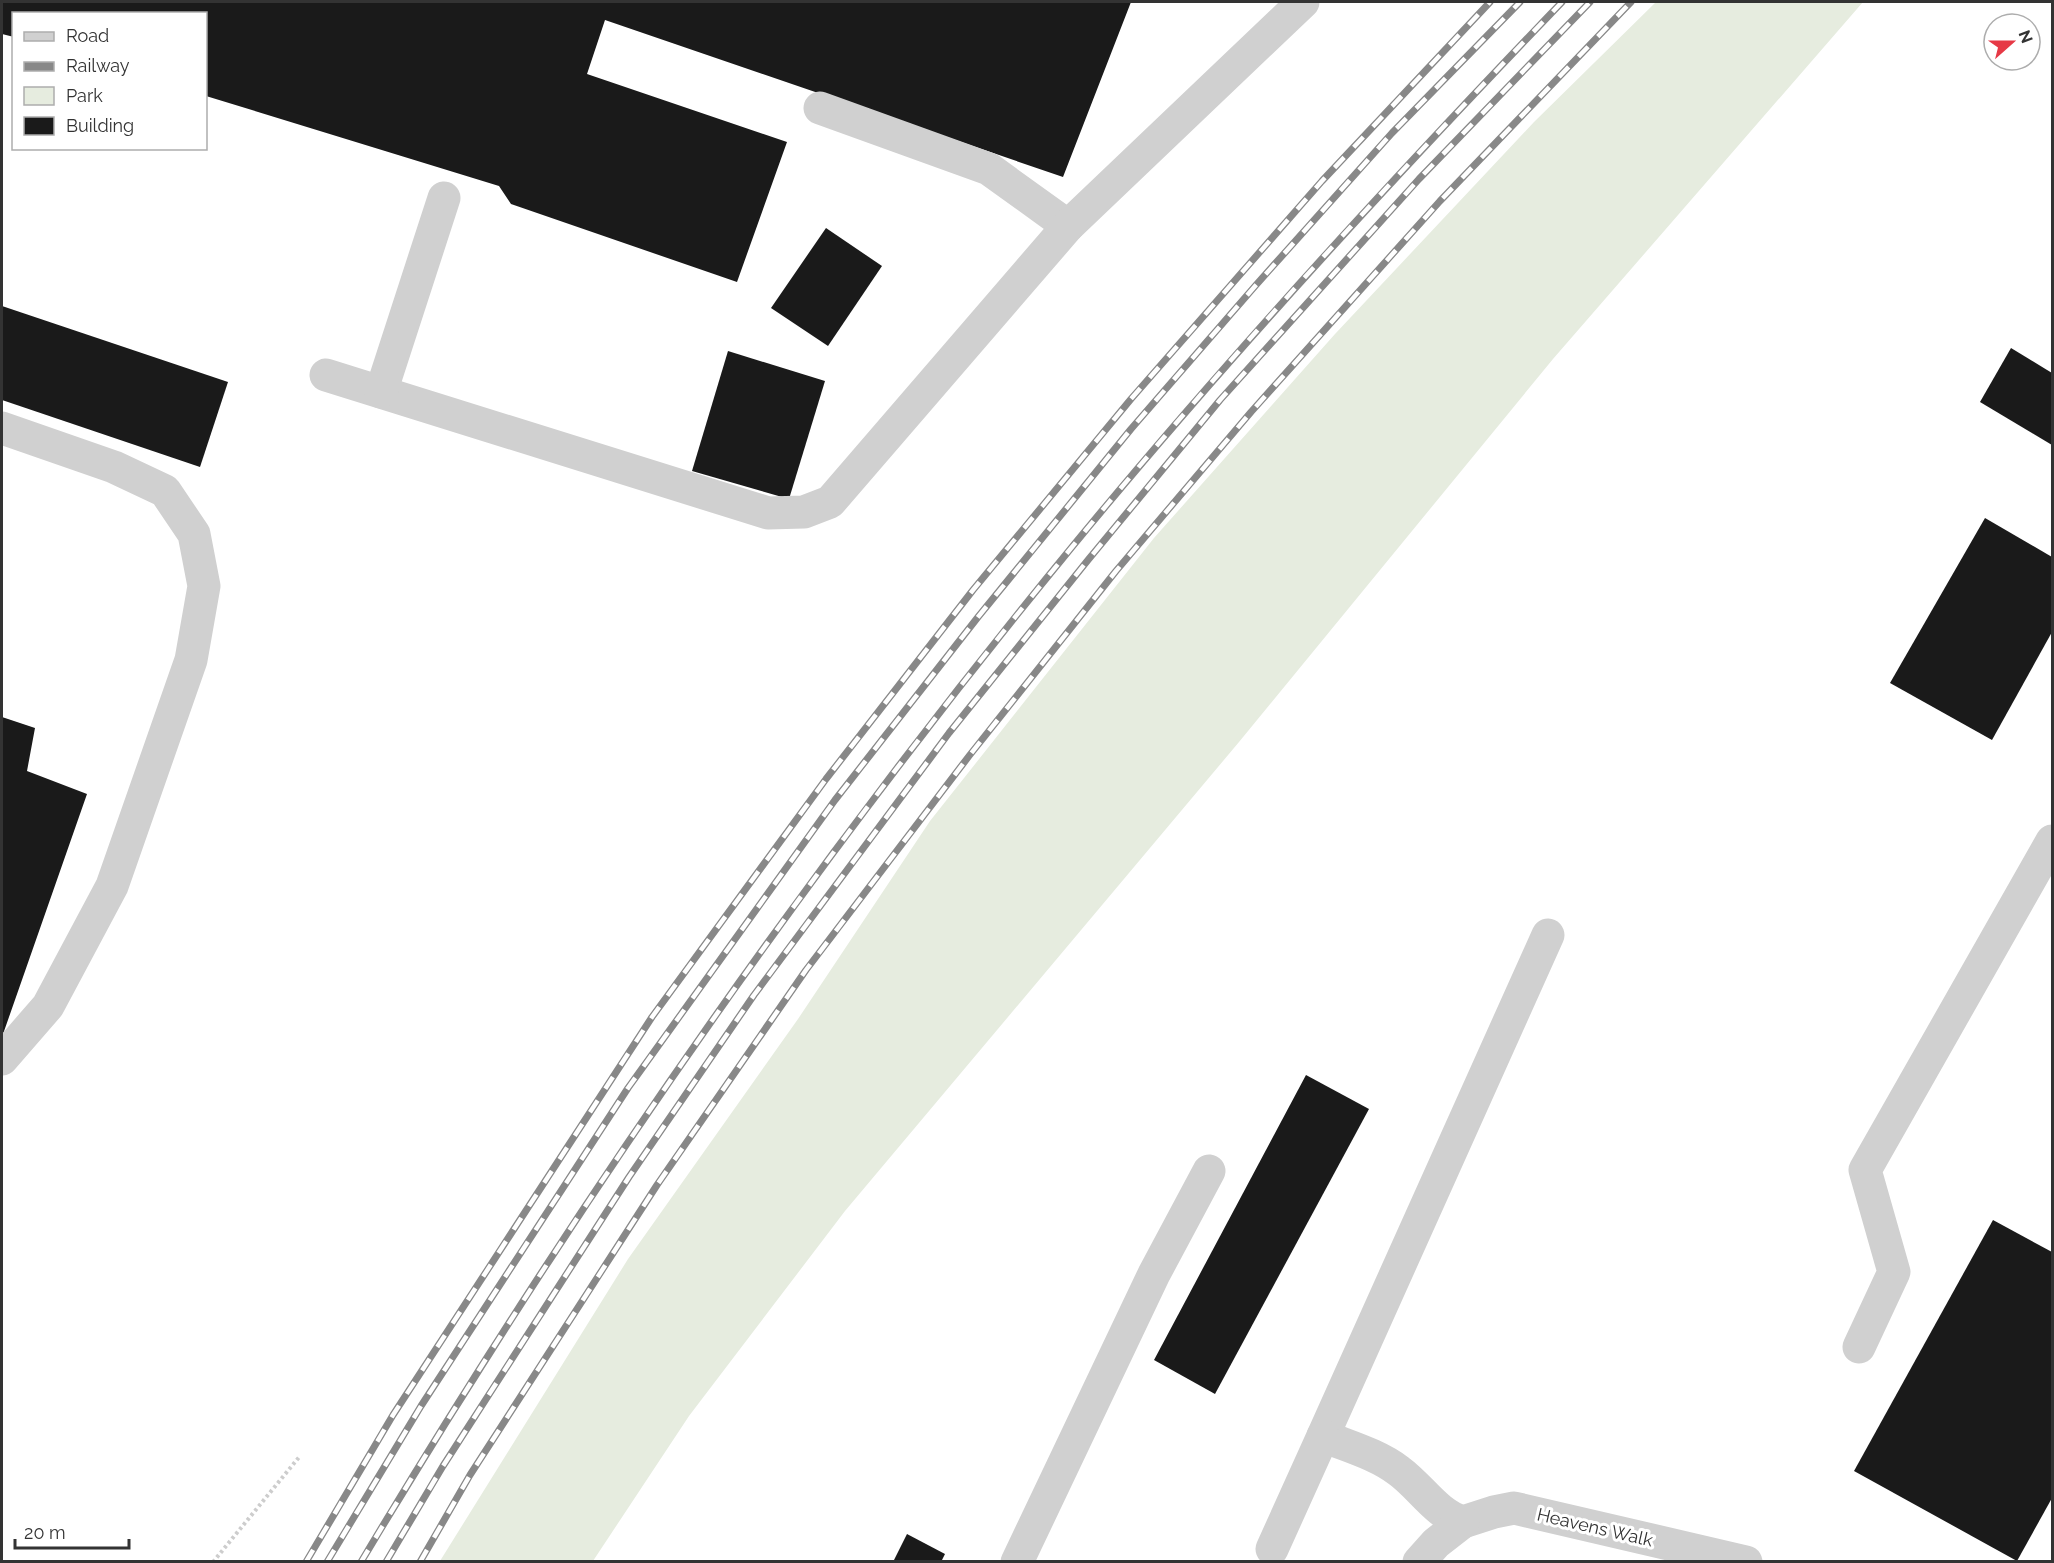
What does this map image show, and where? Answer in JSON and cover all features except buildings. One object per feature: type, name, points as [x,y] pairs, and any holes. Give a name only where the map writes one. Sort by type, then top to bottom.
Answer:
[{"type":"street","points":[[326,375],[768,513],[804,512],[830,502],[1068,226],[1303,2]]},
{"type":"street","points":[[820,108],[989,169],[1068,226]]},
{"type":"street","points":[[381,392],[444,198]]},
{"type":"street","points":[[2,428],[114,467],[165,491],[194,534],[204,586],[191,660],[112,886],[48,1006],[2,1059]]},
{"type":"street","points":[[1859,1347],[1894,1272],[1865,1170],[2052,841]]},
{"type":"street","points":[[1272,1550],[1548,935]]},
{"type":"street","points":[[1017,1562],[1154,1274],[1209,1171]]},
{"type":"street","points":[[1323,1436],[1396,1468],[1412,1481],[1443,1514],[1463,1522]]},
{"type":"street","name":"Heavens Walk","points":[[1463,1522],[1514,1508],[1674,1554],[1746,1562]]},
{"type":"street","points":[[1419,1562],[1436,1543],[1463,1522]]},
{"type":"path","points":[[213,1562],[300,1456]]},
{"type":"green space","points":[[1656,2],[1863,2],[1553,359],[1239,742],[845,1211],[689,1416],[593,1561],[440,1561],[628,1259],[798,1019],[930,821],[1154,538],[1335,334],[1534,122]]},
{"type":"railway","points":[[306,1562],[393,1415],[652,1017],[826,779],[973,590],[1131,399],[1322,181],[1490,2]]},
{"type":"railway","points":[[327,1562],[421,1406],[628,1088],[835,800],[978,617],[1131,429],[1392,133],[1520,2]]},
{"type":"railway","points":[[361,1562],[525,1298],[610,1169],[698,1041],[880,790],[1072,547],[1190,407],[1374,202],[1562,2]]},
{"type":"railway","points":[[386,1562],[443,1466],[629,1177],[754,995],[949,733],[1220,400],[1419,179],[1590,2]]},
{"type":"railway","points":[[420,1562],[470,1475],[657,1185],[806,970],[969,756],[1116,571],[1251,412],[1440,201],[1631,2]]}]
